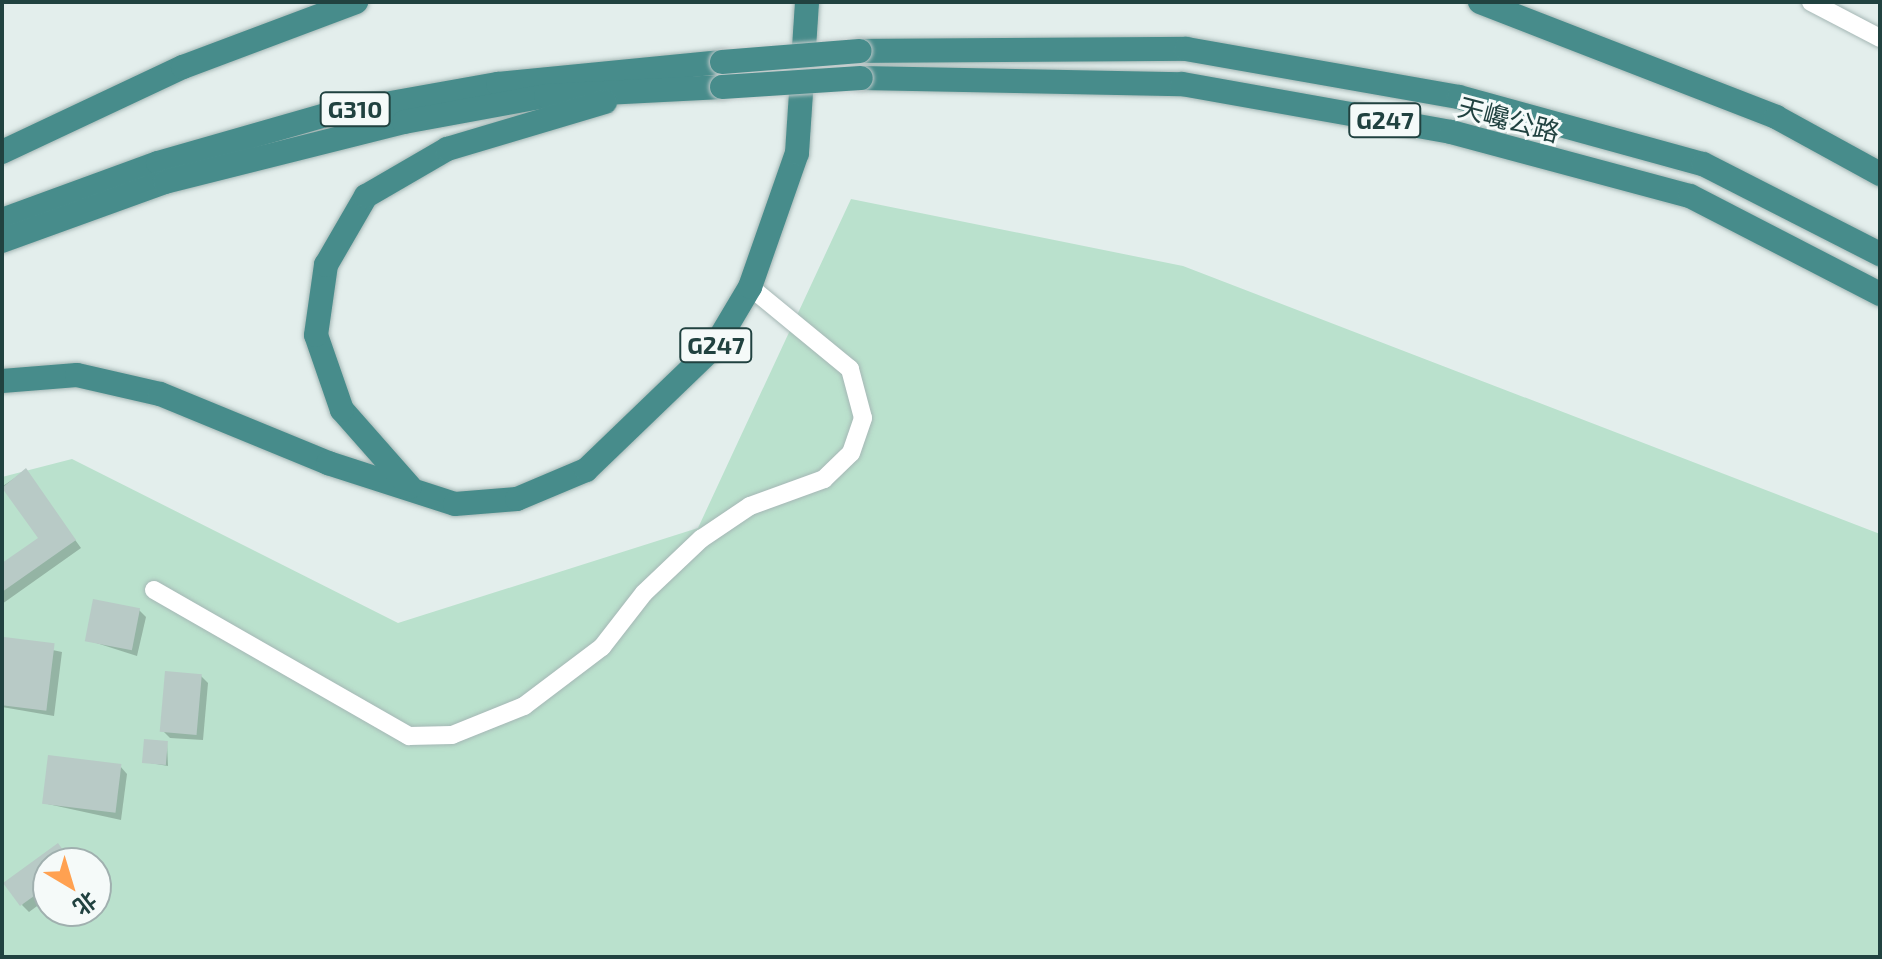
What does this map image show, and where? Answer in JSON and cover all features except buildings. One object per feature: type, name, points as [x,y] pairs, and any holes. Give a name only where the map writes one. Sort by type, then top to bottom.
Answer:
[{"type":"highway","points":[[2,152],[183,67],[356,2]]},
{"type":"highway","name":"G247","points":[[2,381],[77,375],[160,394],[414,492],[455,504],[517,499],[586,470],[715,346],[750,287],[797,153],[807,2]]},
{"type":"highway","points":[[1480,2],[1776,117],[1880,174]]},
{"type":"highway","name":"天巉公路","points":[[722,62],[860,51],[1186,49],[1459,97],[1703,164],[1880,254]]},
{"type":"highway","name":"G310","points":[[2,220],[158,163],[329,114],[498,84],[722,62]]},
{"type":"highway","name":"天巉公路","points":[[654,88],[861,78],[1182,84],[1451,132],[1690,196],[1880,294]]},
{"type":"highway","name":"G247","points":[[414,492],[342,410],[316,335],[326,265],[366,196],[500,129],[654,88]]},
{"type":"highway","name":"G310","points":[[2,241],[165,182],[404,122],[546,96],[654,88]]},
{"type":"lane","points":[[1811,2],[1880,38]]},
{"type":"lane","points":[[154,590],[409,736],[452,735],[524,706],[593,655],[701,539],[750,506],[824,479],[851,453],[863,410],[850,369],[750,287]]},
{"type":"green space","points":[[851,199],[1183,266],[1880,534],[1880,957],[2,957],[2,477],[72,459],[398,623],[698,528]]}]
